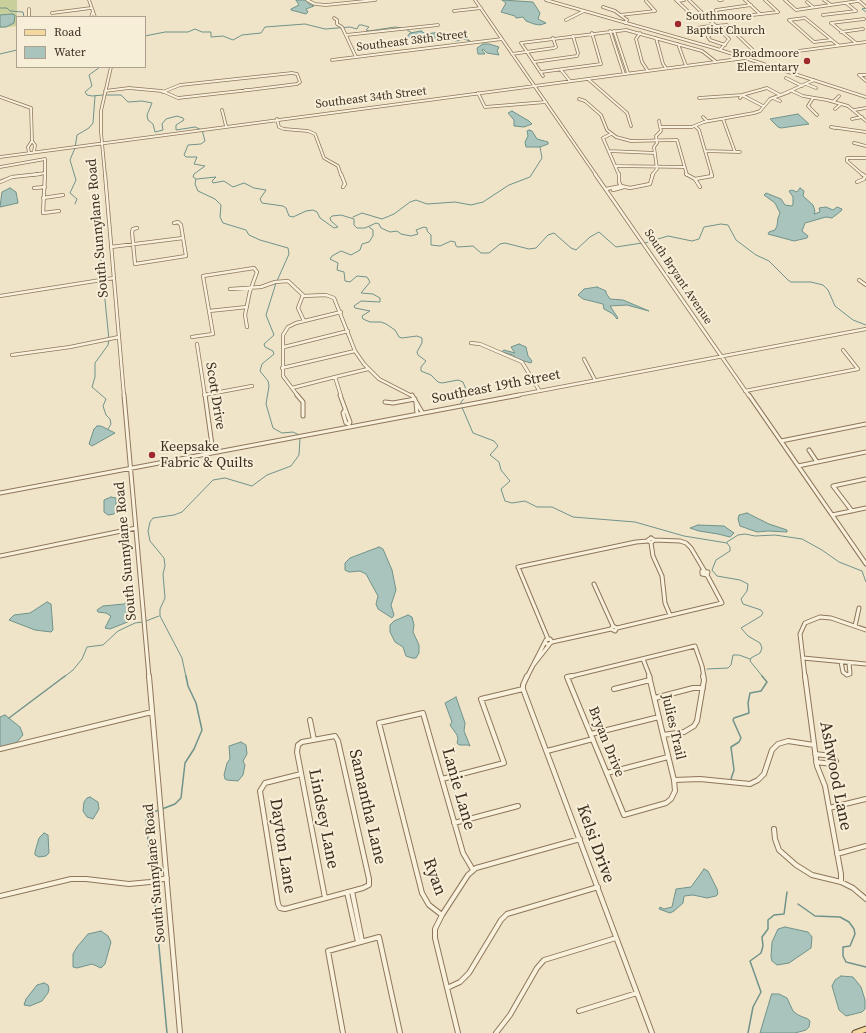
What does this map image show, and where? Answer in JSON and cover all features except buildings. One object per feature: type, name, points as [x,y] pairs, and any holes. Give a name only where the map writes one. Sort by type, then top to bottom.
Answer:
[{"type":"main road","points":[[855,1033],[866,1029]]},
{"type":"street","points":[[89,0],[95,16]]},
{"type":"street","points":[[307,0],[315,4],[326,5],[375,0]]},
{"type":"street","name":"South Bryant Avenue","points":[[475,0],[866,564]]},
{"type":"street","points":[[546,0],[719,50],[866,97]]},
{"type":"street","points":[[677,0],[684,0]]},
{"type":"street","points":[[677,0],[694,17],[695,20]]},
{"type":"street","points":[[689,0],[729,39],[728,42],[719,50]]},
{"type":"street","points":[[745,0],[760,14]]},
{"type":"street","points":[[710,20],[778,12],[765,0]]},
{"type":"street","points":[[785,0],[796,10],[858,1],[866,7]]},
{"type":"street","points":[[824,0],[831,5]]},
{"type":"street","points":[[823,15],[856,11],[844,0]]},
{"type":"street","points":[[620,15],[656,11],[646,1]]},
{"type":"street","points":[[807,2],[813,7]]},
{"type":"street","points":[[722,19],[716,14],[716,10],[751,5]]},
{"type":"street","points":[[603,7],[612,9],[627,20],[625,23]]},
{"type":"street","points":[[52,13],[91,8]]},
{"type":"street","points":[[454,11],[481,8]]},
{"type":"street","points":[[28,9],[29,16]]},
{"type":"street","points":[[91,16],[93,11]]},
{"type":"street","points":[[566,20],[584,11]]},
{"type":"street","points":[[334,18],[338,20],[337,24],[342,27],[356,57]]},
{"type":"street","points":[[831,40],[814,42],[789,20],[805,18],[838,45]]},
{"type":"street","points":[[855,43],[832,23],[864,19]]},
{"type":"street","points":[[346,36],[438,25]]},
{"type":"street","points":[[697,28],[727,25],[759,56]]},
{"type":"street","points":[[841,32],[863,29]]},
{"type":"street","points":[[544,76],[521,43],[592,33],[627,30],[704,52],[716,62]]},
{"type":"street","points":[[610,31],[624,74]]},
{"type":"street","points":[[614,31],[628,73]]},
{"type":"street","points":[[541,72],[600,64],[601,63],[592,33]]},
{"type":"street","points":[[640,33],[636,39],[642,62],[648,71]]},
{"type":"street","points":[[710,35],[708,37],[710,40],[725,45]]},
{"type":"street","points":[[534,62],[578,56],[573,36]]},
{"type":"street","points":[[512,54],[555,48],[553,38]]},
{"type":"street","points":[[656,38],[663,64],[666,68]]},
{"type":"street","name":"Southeast 38th Street","points":[[332,60],[502,39]]},
{"type":"street","name":"Southeast 34th Street","points":[[0,157],[276,119],[866,42]]},
{"type":"street","points":[[678,44],[686,66]]},
{"type":"street","points":[[761,67],[765,64]]},
{"type":"street","name":"South Sunnylane Road","points":[[111,68],[100,118],[180,1033]]},
{"type":"street","points":[[561,70],[570,81]]},
{"type":"street","points":[[105,91],[141,89],[163,92],[178,98],[299,84],[295,73],[180,85],[171,87],[163,92]]},
{"type":"street","points":[[866,75],[859,75],[866,82]]},
{"type":"street","points":[[786,78],[802,86]]},
{"type":"street","points":[[587,79],[628,114],[632,126]]},
{"type":"street","points":[[660,127],[695,126],[707,121],[759,112],[773,98],[816,81]]},
{"type":"street","points":[[806,84],[816,88]]},
{"type":"street","points":[[740,98],[746,92],[767,87],[780,95]]},
{"type":"street","points":[[791,92],[801,96],[834,101],[854,110],[866,121]]},
{"type":"street","points":[[478,93],[485,107],[546,102]]},
{"type":"street","points":[[699,98],[742,95],[764,106]]},
{"type":"street","points":[[834,101],[839,96]]},
{"type":"street","points":[[0,97],[31,108],[32,141],[35,145],[34,152]]},
{"type":"street","points":[[0,100],[4,98]]},
{"type":"street","points":[[773,98],[780,101]]},
{"type":"street","points":[[812,98],[812,101],[808,106],[817,115]]},
{"type":"street","points":[[579,99],[585,101],[601,115],[605,128],[611,134],[631,140],[678,140],[686,174],[694,179],[700,187]]},
{"type":"street","points":[[835,108],[841,104]]},
{"type":"street","points":[[854,110],[866,108]]},
{"type":"street","points":[[222,110],[226,126]]},
{"type":"street","points":[[702,117],[707,121]]},
{"type":"street","points":[[852,119],[862,117]]},
{"type":"street","points":[[276,119],[279,127],[284,129],[306,131],[315,134],[324,158],[338,166],[345,184],[343,187]]},
{"type":"street","points":[[723,119],[735,152]]},
{"type":"street","points":[[607,190],[622,186],[630,188],[650,184],[652,175],[658,167],[654,147],[657,143],[656,136],[661,131],[659,121]]},
{"type":"street","points":[[694,179],[712,176],[699,130],[695,126]]},
{"type":"street","points":[[835,128],[866,132]]},
{"type":"street","points":[[611,134],[603,138],[620,176],[619,182],[622,186]]},
{"type":"street","points":[[29,153],[28,147],[32,141]]},
{"type":"street","points":[[859,144],[866,146]]},
{"type":"street","points":[[609,151],[655,153]]},
{"type":"street","points":[[705,151],[740,152]]},
{"type":"street","points":[[857,182],[864,179],[865,176],[847,161],[846,158],[866,158]]},
{"type":"street","points":[[0,167],[45,159],[43,213],[59,211]]},
{"type":"street","points":[[616,166],[684,167]]},
{"type":"street","points":[[0,182],[12,177],[45,173]]},
{"type":"street","points":[[34,188],[45,187]]},
{"type":"street","points":[[43,198],[63,195]]},
{"type":"street","points":[[137,228],[132,230],[135,264],[186,256],[180,223],[174,223]]},
{"type":"street","points":[[111,247],[133,243],[149,243],[182,238]]},
{"type":"street","points":[[192,337],[213,334],[203,277],[204,275],[254,268],[257,272],[245,315],[247,327]]},
{"type":"street","points":[[0,295],[114,278]]},
{"type":"street","points":[[859,280],[866,285]]},
{"type":"street","points":[[230,289],[264,286],[275,282],[287,281],[303,296],[332,296],[336,300],[356,351],[368,369],[383,381],[410,393],[416,403],[417,413]]},
{"type":"street","points":[[303,296],[298,308],[304,321]]},
{"type":"street","points":[[209,311],[247,307]]},
{"type":"street","points":[[303,416],[302,402],[283,376],[283,335],[291,325],[341,312]]},
{"type":"street","name":"Southeast 19th Street","points":[[0,493],[349,425],[458,406],[866,329]]},
{"type":"street","points":[[284,347],[348,331]]},
{"type":"street","points":[[12,355],[70,347],[119,337]]},
{"type":"street","points":[[471,343],[480,344],[522,362],[527,368],[532,381],[539,390]]},
{"type":"street","name":"Scott Drive","points":[[197,344],[213,452]]},
{"type":"street","points":[[745,391],[858,369],[843,350]]},
{"type":"street","points":[[282,368],[356,351]]},
{"type":"street","points":[[584,359],[595,380]]},
{"type":"street","points":[[292,388],[368,369]]},
{"type":"street","points":[[335,377],[345,410],[343,413],[346,423],[349,425]]},
{"type":"street","points":[[204,395],[252,386]]},
{"type":"street","points":[[385,402],[393,403],[414,399]]},
{"type":"street","points":[[416,403],[420,406],[422,412]]},
{"type":"street","points":[[781,441],[866,424]]},
{"type":"street","points":[[809,450],[817,462]]},
{"type":"street","points":[[798,466],[866,452]]},
{"type":"street","points":[[852,511],[833,486],[866,479]]},
{"type":"street","points":[[832,515],[866,508]]},
{"type":"street","points":[[0,556],[136,528]]},
{"type":"street","points":[[534,664],[542,657],[551,644],[612,627],[617,628],[722,603],[706,576],[708,572],[704,570],[691,548],[680,540],[636,542],[518,567],[547,641],[551,644]]},
{"type":"street","points":[[651,541],[653,556],[662,576],[665,603],[670,615]]},
{"type":"street","points":[[594,584],[612,627]]},
{"type":"street","points":[[859,608],[855,626],[866,630]]},
{"type":"street","name":"Ashwood Lane","points":[[841,882],[825,783],[816,762],[800,634],[807,621],[820,617],[831,618],[855,626]]},
{"type":"street","points":[[442,779],[504,764],[481,699],[523,689],[524,683],[537,655],[547,641]]},
{"type":"street","points":[[643,660],[694,646],[703,672],[703,688],[699,717],[694,726],[684,732],[663,735]]},
{"type":"street","points":[[803,658],[866,664]]},
{"type":"street","name":"Bryan Drive","points":[[643,660],[567,677],[624,815],[663,804],[671,799]]},
{"type":"street","name":"Julies Trail","points":[[643,660],[655,698],[658,717],[674,780],[675,791],[671,799]]},
{"type":"street","points":[[841,662],[843,672],[847,675],[850,674],[849,663]]},
{"type":"street","points":[[614,688],[650,680]]},
{"type":"street","points":[[655,698],[693,688],[703,688]]},
{"type":"street","name":"Kelsi Drive","points":[[523,689],[652,1033]]},
{"type":"street","points":[[0,749],[152,712]]},
{"type":"street","name":"Ryan","points":[[423,713],[379,723],[422,893],[429,905],[442,915],[435,929],[435,938],[458,1033]]},
{"type":"street","name":"Lanie Lane","points":[[423,713],[463,853],[473,870]]},
{"type":"street","points":[[591,734],[658,717]]},
{"type":"street","points":[[310,720],[314,740]]},
{"type":"street","name":"Samantha Lane","points":[[314,740],[335,736],[338,741],[369,879],[369,885],[352,891]]},
{"type":"street","points":[[547,751],[593,739]]},
{"type":"street","name":"Lindsey Lane","points":[[314,740],[298,745],[297,752],[325,898]]},
{"type":"street","points":[[674,780],[700,779],[750,784],[758,780],[764,774],[772,750],[778,744],[788,741],[814,744]]},
{"type":"street","points":[[815,754],[832,756],[836,761],[832,764],[816,762]]},
{"type":"street","points":[[607,773],[668,757]]},
{"type":"street","name":"Dayton Lane","points":[[301,774],[265,783],[260,791],[278,904],[280,908],[284,909],[325,898]]},
{"type":"street","points":[[829,808],[866,799]]},
{"type":"street","points":[[454,823],[518,806]]},
{"type":"street","points":[[774,829],[776,844],[779,850],[796,865],[812,875],[841,882],[853,888],[866,899]]},
{"type":"street","points":[[442,915],[473,870],[482,866],[580,839]]},
{"type":"street","points":[[837,854],[866,846]]},
{"type":"street","points":[[0,896],[71,879],[86,879],[129,884],[150,882],[167,878]]},
{"type":"street","points":[[447,988],[456,984],[469,973],[501,920],[507,914],[598,887]]},
{"type":"street","points":[[325,898],[352,891],[360,942]]},
{"type":"street","points":[[347,892],[360,942]]},
{"type":"street","points":[[343,1033],[328,951],[379,937],[400,1033]]},
{"type":"street","points":[[496,1033],[510,1015],[537,968],[544,960],[616,938]]},
{"type":"street","points":[[579,1011],[637,993]]},
{"type":"green space","points":[[0,0],[17,0],[16,26],[0,28]]},
{"type":"water","points":[[296,0],[306,0],[309,4],[314,6],[306,9],[308,12],[306,14],[291,10],[299,5]]},
{"type":"water","points":[[502,0],[533,2],[540,13],[538,19],[546,23],[540,25],[534,24],[526,21],[523,17],[516,18],[515,16],[501,12],[506,3]]},
{"type":"water","points":[[0,15],[15,15],[14,23],[6,27],[0,27]]},
{"type":"water","points":[[421,31],[426,34],[440,32],[446,35],[430,38],[453,35],[466,38],[470,41],[464,39],[456,41],[444,38],[428,41],[426,38],[406,38],[410,33]]},
{"type":"water","points":[[483,44],[499,47],[497,51],[499,55],[487,53],[483,49],[482,50],[485,54],[478,54],[477,48]]},
{"type":"water","points":[[512,111],[532,124],[524,127],[514,126],[514,120],[508,113]]},
{"type":"water","points":[[798,114],[809,124],[781,128],[770,119]]},
{"type":"water","points":[[527,131],[532,131],[537,139],[548,142],[548,144],[540,147],[526,147],[525,142],[528,136]]},
{"type":"water","points":[[10,188],[16,192],[18,203],[0,207],[2,192]]},
{"type":"water","points":[[800,188],[804,191],[803,196],[813,205],[815,211],[814,214],[820,212],[819,208],[826,207],[833,210],[837,207],[842,209],[841,211],[832,218],[826,217],[805,223],[802,231],[808,236],[807,238],[794,241],[768,234],[769,232],[775,230],[780,213],[775,203],[764,195],[766,193],[781,199],[785,205],[792,206],[793,197],[789,191],[792,190],[797,192]]},
{"type":"water","points":[[597,287],[606,291],[610,299],[623,300],[649,311],[627,305],[610,306],[618,318],[617,319],[613,314],[604,309],[603,304],[583,299],[578,295],[584,289]]},
{"type":"water","points":[[519,344],[526,347],[528,356],[532,361],[531,363],[517,359],[513,355],[501,352],[504,350],[515,353],[511,347]]},
{"type":"water","points":[[97,426],[101,426],[115,433],[92,446],[89,444],[94,429]]},
{"type":"water","points":[[111,497],[116,498],[116,511],[114,514],[108,515],[104,512],[104,500]]},
{"type":"water","points":[[747,513],[769,524],[787,530],[787,532],[757,532],[740,526],[738,519],[739,515]]},
{"type":"water","points":[[698,525],[724,526],[734,533],[730,537],[690,528]]},
{"type":"water","points":[[379,547],[383,549],[392,570],[396,590],[391,605],[394,615],[392,618],[378,609],[376,604],[378,596],[366,574],[360,571],[349,572],[345,570],[345,563],[350,558]]},
{"type":"water","points":[[130,600],[132,601],[134,617],[130,621],[110,629],[105,628],[111,616],[106,613],[98,612],[97,610],[103,606],[124,604]]},
{"type":"water","points":[[47,602],[51,604],[53,630],[51,632],[35,630],[9,620],[14,615],[30,613]]},
{"type":"water","points":[[408,615],[412,617],[414,625],[413,632],[419,645],[419,653],[416,658],[406,656],[403,647],[395,642],[390,632],[390,625],[394,621]]},
{"type":"water","points":[[456,697],[465,723],[464,731],[470,746],[459,745],[457,743],[457,735],[450,725],[452,722],[445,703]]},
{"type":"water","points":[[5,715],[20,727],[23,735],[16,743],[0,748],[0,717]]},
{"type":"water","points":[[241,742],[246,745],[247,754],[243,761],[245,765],[243,775],[238,781],[227,780],[225,779],[224,775],[227,763],[230,759],[229,746]]},
{"type":"water","points":[[90,797],[98,802],[99,809],[93,819],[87,817],[83,811],[84,802]]},
{"type":"water","points":[[44,833],[48,835],[49,853],[46,856],[39,857],[35,855],[35,852],[39,838]]},
{"type":"water","points":[[704,869],[708,871],[717,889],[718,894],[716,896],[707,898],[693,895],[684,896],[683,903],[674,911],[670,913],[659,909],[660,907],[664,909],[672,907],[676,889],[691,887]]},
{"type":"water","points":[[785,927],[808,932],[812,937],[811,948],[789,963],[777,965],[772,961],[771,957],[772,942],[778,929]]},
{"type":"water","points":[[101,931],[108,936],[111,942],[105,964],[101,968],[92,964],[77,968],[73,967],[73,954],[77,947],[88,934]]},
{"type":"water","points":[[841,976],[853,977],[861,987],[865,1000],[865,1009],[862,1012],[846,1016],[839,1010],[832,986],[835,980]]},
{"type":"water","points":[[44,983],[48,985],[49,989],[42,1001],[30,1006],[24,1005],[26,999],[37,985]]},
{"type":"water","points":[[772,994],[779,994],[787,998],[793,1011],[810,1021],[809,1027],[806,1030],[795,1033],[760,1033]]},
{"type":"waterway","points":[[0,8],[7,8],[10,11],[23,12],[24,16]]},
{"type":"waterway","points":[[866,8],[862,9],[866,12]]},
{"type":"waterway","points":[[146,36],[165,32],[188,32],[195,29],[202,32],[211,32],[211,37],[223,36],[233,40],[242,35],[261,33],[265,27],[305,24],[325,29],[350,27],[357,29],[359,25],[362,25],[369,27],[366,30],[369,31],[395,27],[402,28]]},
{"type":"waterway","points":[[407,30],[412,33]]},
{"type":"waterway","points":[[0,54],[16,50]]},
{"type":"waterway","points":[[99,68],[89,75],[92,86],[85,92],[87,95],[92,96],[103,95]]},
{"type":"waterway","points":[[106,95],[121,95],[128,102],[142,101],[152,103],[147,115],[148,120],[153,124],[155,132],[163,130],[162,124],[166,119],[177,116],[183,118],[184,120],[176,125],[176,130],[195,127],[202,130],[205,141],[201,144],[188,145],[184,155],[186,157],[197,157],[194,164],[205,166],[194,174],[193,177],[196,179],[195,184],[198,191],[215,199],[221,205],[220,217],[223,223],[246,230],[249,235],[260,240],[288,248],[289,254],[277,281]]},
{"type":"waterway","points":[[75,204],[77,199],[70,193],[76,180],[70,160],[75,148],[77,135],[89,128],[93,123],[95,96]]},
{"type":"waterway","points":[[353,217],[362,213],[382,219],[394,214],[410,202],[416,200],[427,204],[455,202],[471,205],[483,202],[509,185],[530,177],[542,158],[540,147]]},
{"type":"waterway","points":[[197,179],[216,177],[212,181],[213,183],[224,181],[233,187],[244,183],[254,188],[266,190],[260,199],[262,203],[283,206],[286,208],[289,216],[293,217],[306,211],[313,210],[317,212],[320,218],[334,228],[338,227],[331,221],[330,218],[332,216],[341,215],[354,219],[354,225],[357,228],[365,228],[376,223],[379,224],[381,228],[390,232],[397,231],[401,234],[411,236],[418,234],[416,230],[424,227],[427,228],[427,231],[431,235],[431,245],[440,246],[451,241],[455,242],[456,246],[458,247],[473,246],[481,253],[489,253],[500,244],[505,243],[529,249],[536,248],[548,235],[554,233],[571,248],[576,250],[590,237],[599,232],[616,247],[642,243]]},
{"type":"waterway","points":[[645,243],[668,236],[692,241],[699,239],[704,227],[721,224],[728,225],[736,240],[756,255],[769,261],[788,280],[791,282],[811,282],[823,285],[828,290],[835,306],[853,320],[866,325]]},
{"type":"waterway","points":[[369,227],[373,230],[373,236],[369,242],[362,244],[360,250],[351,255],[341,251],[332,256],[330,259],[338,263],[337,270],[344,272],[345,281],[350,282],[357,276],[367,277],[370,282],[361,293],[373,294],[380,298],[380,302],[361,301],[354,306],[355,308],[370,311],[362,316],[363,319],[370,322],[381,322],[386,324],[395,330],[399,337],[402,338],[417,336],[422,338],[422,343],[417,352],[418,355],[426,361],[421,367],[421,371],[431,375],[438,382],[442,383],[458,380],[463,382],[468,394],[461,402],[461,405],[473,433],[494,441],[498,446],[490,455],[499,462],[501,470],[510,481],[501,489],[505,501],[512,503],[525,501],[537,507],[552,507],[573,517],[635,522],[684,536],[727,543],[730,547],[730,551],[716,560],[712,570],[717,576],[740,580],[748,584],[747,591],[741,599],[743,604],[761,610],[763,613],[761,616],[741,628],[748,636],[760,643],[762,648],[760,653],[751,658],[750,661],[763,677]]},
{"type":"waterway","points":[[100,250],[109,340],[108,345],[95,363],[95,377],[92,387],[106,399],[103,406],[106,415],[110,419],[111,424],[108,429]]},
{"type":"waterway","points":[[276,283],[266,315],[274,335],[264,344],[265,347],[273,351],[274,354],[262,364],[260,371],[268,381],[269,386],[266,404],[273,428],[282,433],[293,432],[299,435]]},
{"type":"waterway","points":[[186,677],[182,658],[160,616],[160,609],[165,598],[163,574],[165,566],[164,558],[150,541],[148,531],[150,522],[153,518],[174,515],[182,512],[213,480],[225,478],[252,486],[267,475],[291,466],[299,455],[300,438]]},
{"type":"waterway","points":[[727,542],[738,535],[745,534],[755,536],[775,535],[802,539],[822,550],[839,562],[862,571],[866,582]]},
{"type":"waterway","points":[[146,621],[159,616]]},
{"type":"waterway","points":[[64,677],[73,670],[82,659],[87,647],[103,645],[118,631],[135,623],[143,622]]},
{"type":"waterway","points":[[707,669],[728,668],[731,665],[733,655],[739,655],[750,659]]},
{"type":"waterway","points":[[9,718],[65,676]]},
{"type":"waterway","points":[[162,809],[175,804],[181,798],[185,763],[194,749],[202,730],[196,703],[188,686],[186,676]]},
{"type":"waterway","points":[[731,779],[734,770],[731,747],[739,742],[741,738],[733,720],[734,718],[749,713],[748,703],[750,693],[761,691],[767,682],[762,676]]},
{"type":"waterway","points":[[152,879],[146,820],[149,814],[159,810]]},
{"type":"waterway","points":[[153,882],[167,1033]]},
{"type":"waterway","points":[[748,1033],[753,1007],[761,992],[750,961],[761,953],[763,946],[762,937],[768,929],[768,920],[774,915],[784,914],[787,892]]},
{"type":"waterway","points":[[798,904],[815,916],[840,917],[849,922],[854,929],[855,934],[850,946],[843,947],[843,956],[846,962],[866,967]]},
{"type":"place","name":"Southmoore Baptist Church","points":[[678,24]]},
{"type":"place","name":"Broadmoore Elementary","points":[[807,61]]},
{"type":"place","name":"Keepsake Fabric & Quilts","points":[[152,455]]}]
